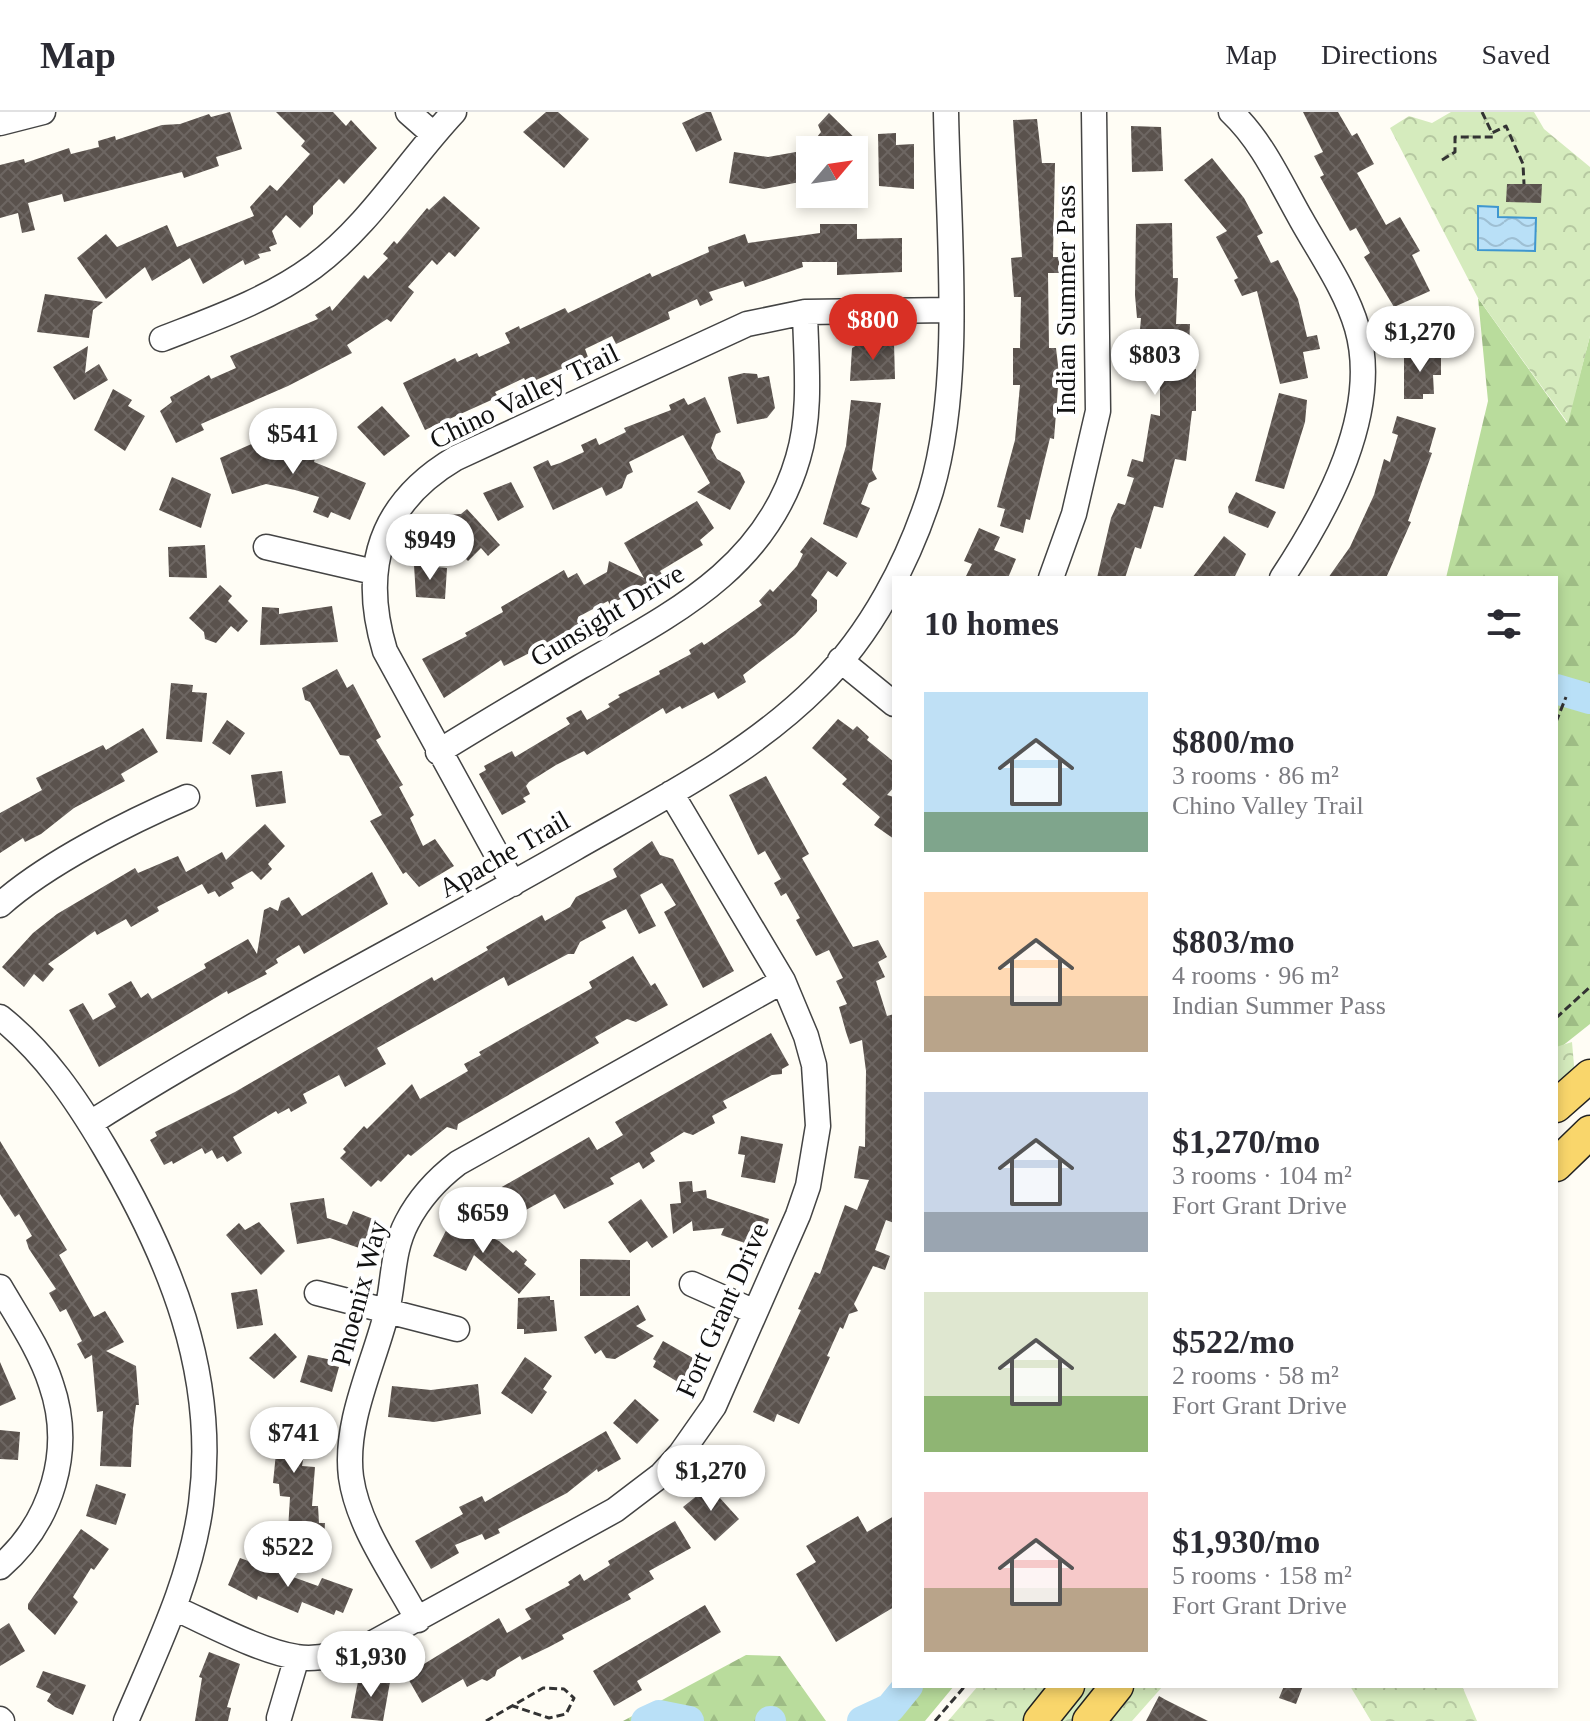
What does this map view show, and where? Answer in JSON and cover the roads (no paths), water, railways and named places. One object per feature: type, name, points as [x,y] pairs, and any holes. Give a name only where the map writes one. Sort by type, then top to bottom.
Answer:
[{"type":"main road","points":[[1558,1104],[1590,1076]]},
{"type":"main road","points":[[1558,1163],[1590,1132]]},
{"type":"main road","points":[[1040,1721],[1066,1688]]},
{"type":"main road","points":[[1089,1721],[1115,1688]]},
{"type":"street","points":[[0,123],[43,112]]},
{"type":"street","points":[[408,112],[433,134]]},
{"type":"street","points":[[162,339],[269,293],[314,267],[342,242],[454,112]]},
{"type":"street","name":"Apache Trail","points":[[895,576],[912,543],[931,490],[946,413],[949,310],[946,112]]},
{"type":"street","name":"Indian Summer Pass","points":[[1052,576],[1074,514],[1098,411],[1094,112]]},
{"type":"street","points":[[1231,112],[1254,136],[1317,246],[1353,315],[1363,355],[1360,406],[1336,484],[1313,532],[1283,576]]},
{"type":"street","name":"Chino Valley Trail","points":[[513,884],[385,651],[374,612],[374,572],[380,546],[397,510],[434,472],[747,324],[805,312],[949,310]]},
{"type":"street","name":"Gunsight Drive","points":[[438,752],[688,605],[735,565],[771,520],[799,456],[805,419],[805,312]]},
{"type":"street","points":[[266,547],[374,572]]},
{"type":"street","name":"Apache Trail","points":[[92,1122],[240,1034],[671,793],[773,726],[819,685],[840,660],[866,627],[892,582]]},
{"type":"street","points":[[840,660],[892,702]]},
{"type":"street","name":"Fort Grant Drive","points":[[174,1608],[234,1635],[297,1657],[359,1648],[418,1620],[615,1510],[661,1475],[681,1453],[714,1406],[808,1186],[818,1126],[814,1065],[796,1007],[783,981],[671,793]]},
{"type":"street","points":[[0,905],[34,879],[148,814],[187,797]]},
{"type":"street","name":"Phoenix Way","points":[[418,1620],[364,1521],[351,1475],[353,1428],[387,1309],[396,1249],[406,1224],[420,1201],[447,1171],[783,981]]},
{"type":"street","points":[[0,1017],[44,1059],[92,1122],[161,1251],[178,1294],[197,1367],[204,1412],[201,1504],[193,1549],[174,1608],[126,1721]]},
{"type":"street","points":[[692,1284],[755,1312]]},
{"type":"street","points":[[0,1287],[41,1359],[52,1385],[60,1426],[60,1454],[45,1508],[24,1544],[0,1567]]},
{"type":"street","points":[[317,1293],[457,1329]]},
{"type":"street","points":[[279,1718],[297,1657]]},
{"type":"water","points":[[1478,206],[1498,207],[1498,217],[1536,218],[1535,251],[1478,250]]},
{"type":"waterway","points":[[1558,690],[1590,699]]},
{"type":"waterway","points":[[862,1721],[890,1708],[906,1688]]},
{"type":"waterway","points":[[646,1721],[659,1715],[689,1721]]}]
